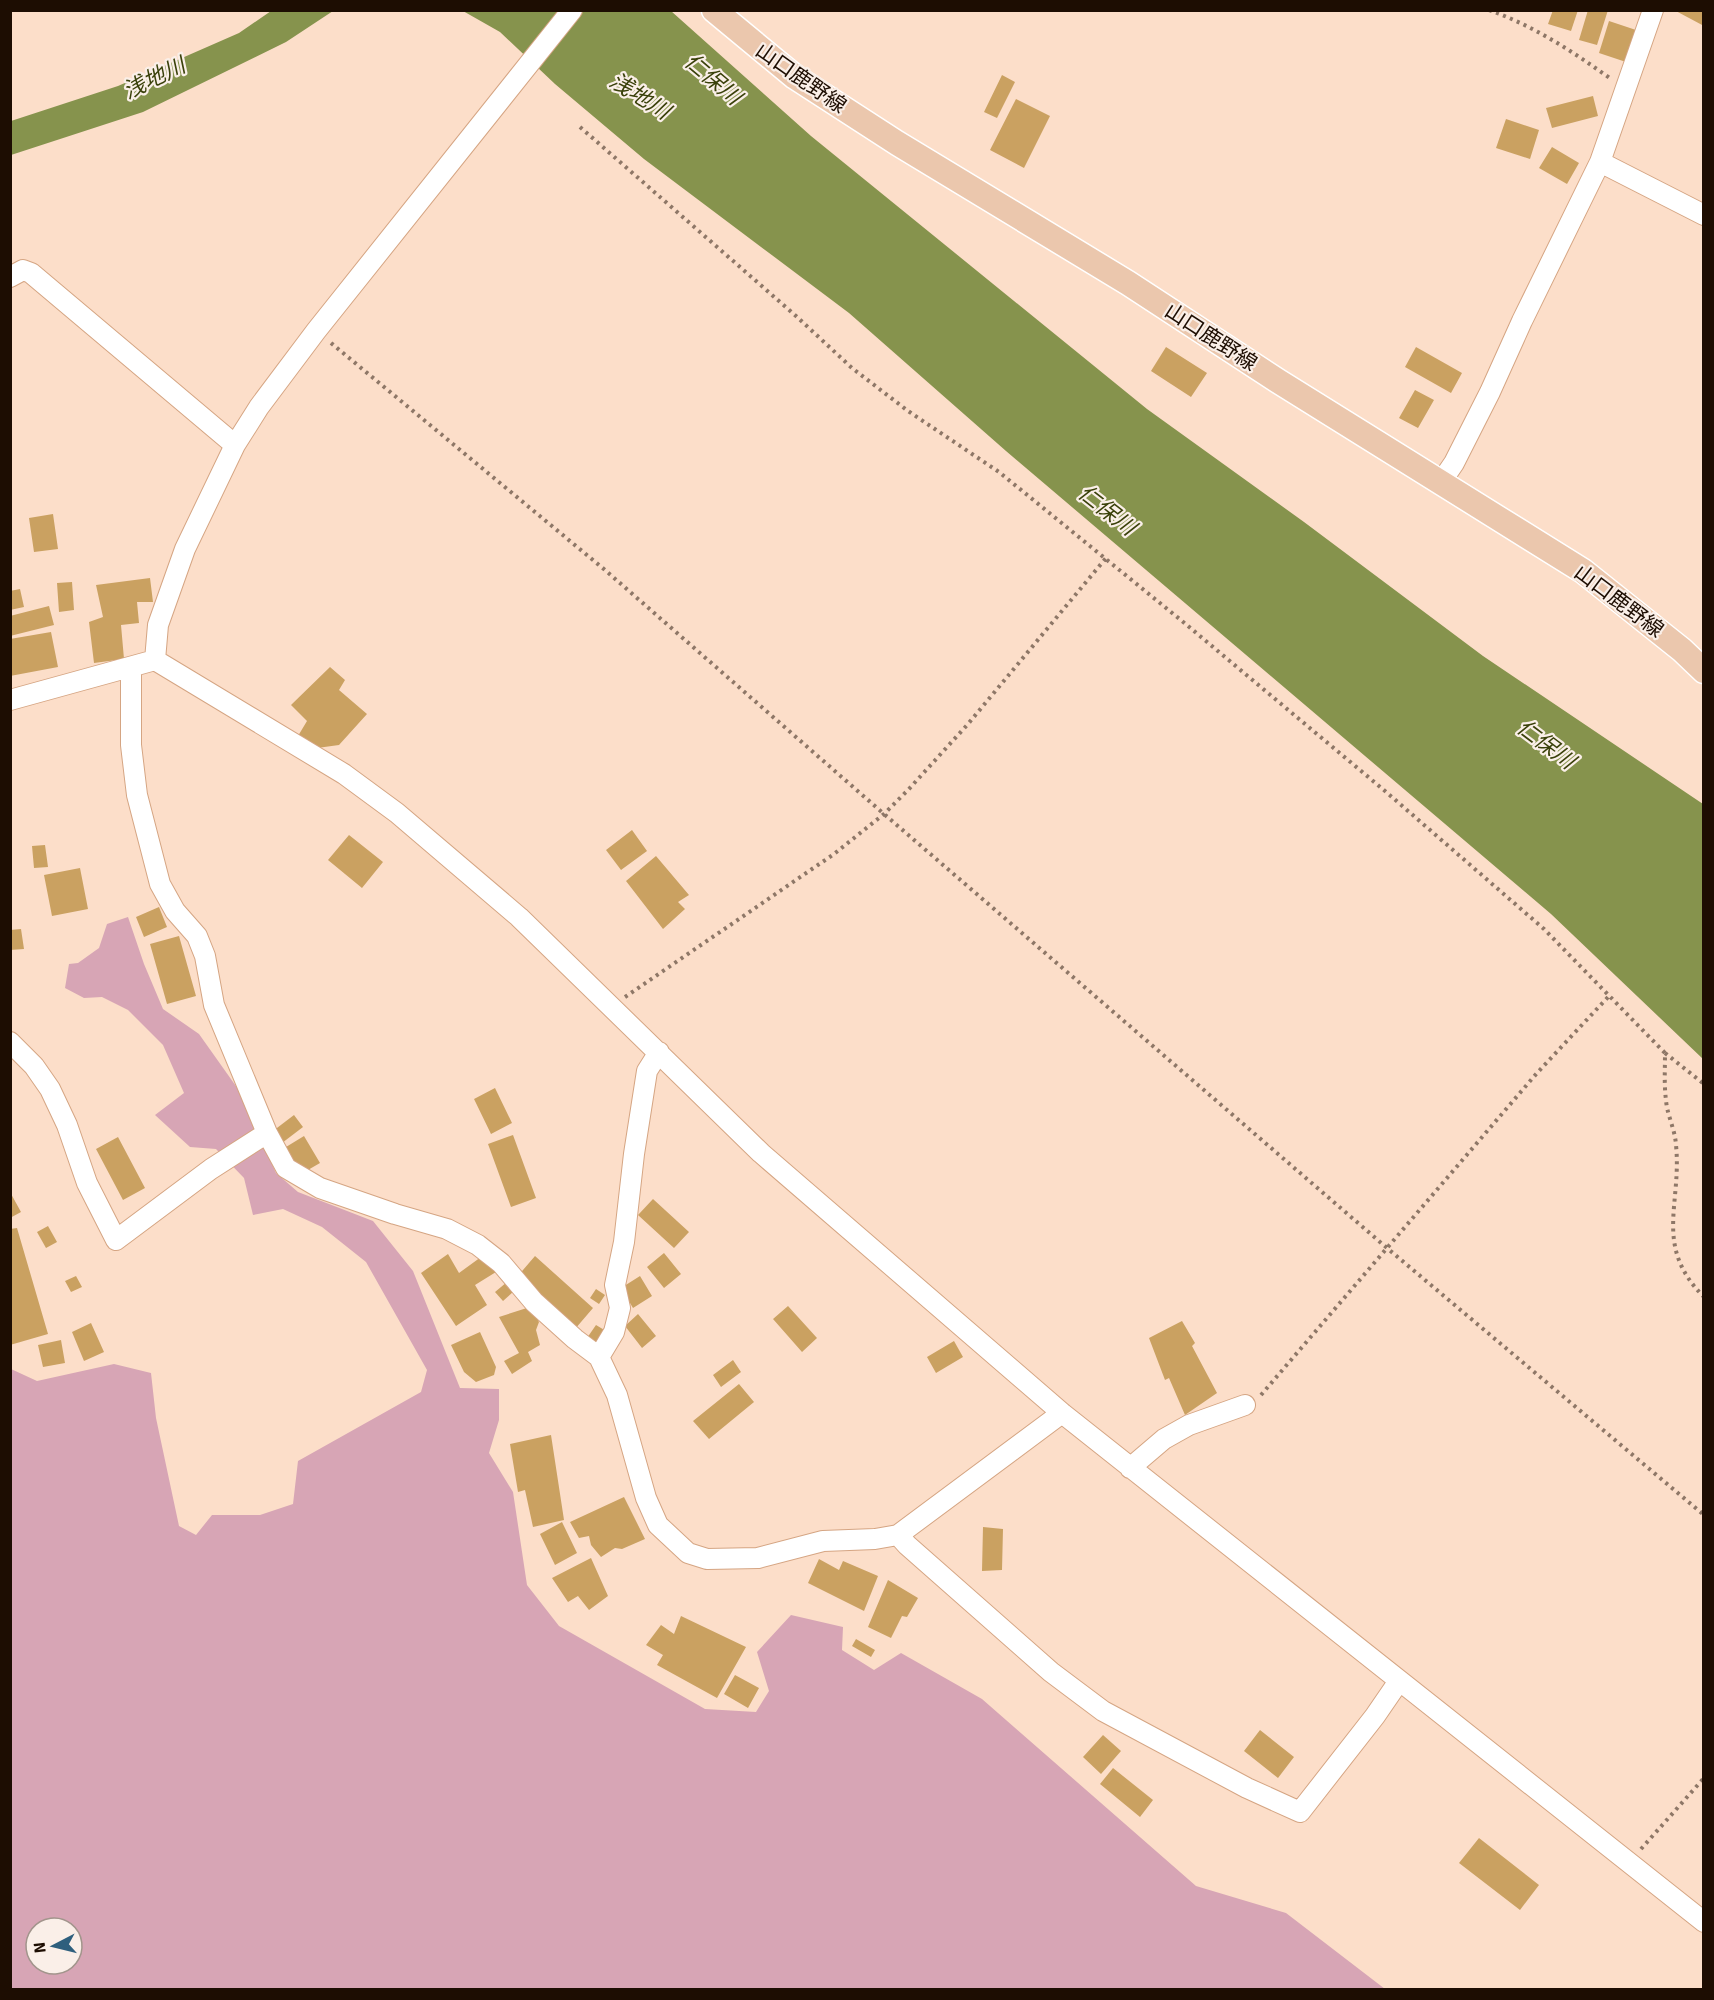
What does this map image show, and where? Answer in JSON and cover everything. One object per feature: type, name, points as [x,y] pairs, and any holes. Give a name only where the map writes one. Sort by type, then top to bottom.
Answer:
[{"type":"main road","name":"山口鹿野線","points":[[714,10],[795,76],[887,137],[1059,240],[1278,381],[1583,571],[1682,650],[1704,671]]},
{"type":"street","points":[[155,660],[158,625],[185,549],[235,445],[316,331],[572,10]]},
{"type":"street","points":[[1441,482],[1454,464],[1490,392],[1600,162],[1653,10]]},
{"type":"street","points":[[1600,162],[1704,215]]},
{"type":"street","points":[[10,278],[23,270],[32,273],[235,445]]},
{"type":"street","points":[[10,700],[155,660],[344,774],[397,813],[519,917],[761,1153],[1062,1413],[1704,1922]]},
{"type":"street","points":[[131,668],[131,745],[137,795],[160,884],[175,911],[197,936],[205,956],[214,1005],[267,1133],[286,1168],[320,1188],[447,1229],[478,1245],[501,1263],[534,1302],[599,1357],[617,1395],[646,1498],[658,1525],[688,1553],[707,1559],[758,1558],[823,1540],[875,1539],[898,1535],[1062,1413]]},
{"type":"street","points":[[10,1042],[34,1066],[50,1089],[68,1125],[87,1183],[116,1240],[211,1169],[267,1133]]},
{"type":"street","points":[[599,1357],[614,1332],[620,1308],[615,1285],[624,1242],[634,1154],[647,1071],[659,1052]]},
{"type":"street","points":[[1130,1467],[1164,1440],[1189,1425],[1245,1405]]},
{"type":"street","points":[[898,1535],[988,1618],[1051,1672],[1103,1712],[1247,1788],[1300,1812],[1375,1716],[1399,1681]]},
{"type":"path","points":[[1489,10],[1518,21],[1574,51],[1626,89]]},
{"type":"path","points":[[580,127],[852,368],[908,411],[999,472],[1106,558],[1385,791],[1544,929],[1665,1053],[1704,1084]]},
{"type":"path","points":[[316,331],[605,570],[1387,1248],[1704,1515]]},
{"type":"path","points":[[612,1006],[834,854],[884,814],[968,724],[1106,558]]},
{"type":"path","points":[[1245,1405],[1260,1396],[1537,1073],[1609,996]]},
{"type":"path","points":[[1665,1053],[1666,1100],[1676,1144],[1672,1225],[1674,1249],[1689,1283],[1704,1298]]},
{"type":"path","points":[[1629,1863],[1704,1778]]},
{"type":"shaded area","points":[[128,917],[163,1009],[199,1034],[238,1089],[276,1173],[298,1192],[373,1221],[413,1271],[460,1388],[499,1389],[499,1420],[489,1453],[513,1492],[527,1585],[559,1626],[705,1709],[756,1712],[769,1691],[757,1652],[791,1615],[843,1627],[842,1650],[874,1670],[901,1653],[982,1699],[1196,1886],[1286,1913],[1385,1989],[11,1990],[11,1369],[37,1381],[114,1364],[151,1373],[156,1418],[179,1526],[196,1535],[212,1515],[260,1515],[293,1504],[298,1461],[421,1392],[427,1370],[366,1262],[322,1227],[283,1209],[253,1215],[244,1178],[216,1149],[190,1147],[155,1115],[184,1093],[163,1045],[128,1010],[102,997],[84,998],[65,988],[69,964],[78,963],[99,948],[107,924]]},
{"type":"water","name":"浅地川","points":[[271,11],[333,11],[286,42],[143,112],[11,155],[11,121],[118,86],[239,33]]},
{"type":"water","points":[[463,11],[671,11],[811,136],[1147,409],[1304,522],[1483,656],[1703,804],[1703,1059],[1551,914],[1006,451],[849,313],[644,159],[555,84],[500,32]]},
{"type":"building","points":[[1553,10],[1578,10],[1571,31],[1548,24]]},
{"type":"building","points":[[1588,10],[1608,10],[1597,45],[1579,40]]},
{"type":"building","points":[[1674,10],[1704,10],[1704,26]]},
{"type":"building","points":[[1609,21],[1639,31],[1629,63],[1599,53]]},
{"type":"building","points":[[1002,75],[1015,82],[997,118],[984,112]]},
{"type":"building","points":[[1593,96],[1598,116],[1552,128],[1546,108]]},
{"type":"building","points":[[1016,99],[1050,116],[1024,168],[990,150]]},
{"type":"building","points":[[1506,119],[1539,130],[1530,159],[1496,148]]},
{"type":"building","points":[[1552,147],[1579,163],[1567,184],[1539,168]]},
{"type":"building","points":[[1166,347],[1207,373],[1191,397],[1151,371]]},
{"type":"building","points":[[1416,347],[1462,373],[1451,393],[1405,367]]},
{"type":"building","points":[[1415,390],[1434,400],[1418,428],[1399,418]]},
{"type":"building","points":[[53,514],[58,549],[34,552],[29,518]]},
{"type":"building","points":[[150,578],[153,602],[137,602],[139,623],[121,625],[124,659],[94,663],[89,622],[103,617],[96,585]]},
{"type":"building","points":[[72,582],[74,610],[59,612],[57,583]]},
{"type":"building","points":[[20,589],[24,607],[10,610],[10,591]]},
{"type":"building","points":[[49,606],[54,625],[10,636],[10,616]]},
{"type":"building","points":[[51,632],[58,667],[10,676],[10,639]]},
{"type":"building","points":[[330,667],[345,680],[339,690],[367,714],[339,745],[317,748],[298,736],[307,721],[291,705]]},
{"type":"building","points":[[632,830],[647,851],[621,870],[606,850]]},
{"type":"building","points":[[349,835],[383,862],[362,888],[328,860]]},
{"type":"building","points":[[45,845],[48,867],[34,868],[32,846]]},
{"type":"building","points":[[656,856],[689,895],[678,902],[685,909],[663,929],[626,881]]},
{"type":"building","points":[[80,868],[88,909],[52,916],[44,875]]},
{"type":"building","points":[[159,907],[167,927],[144,937],[136,917]]},
{"type":"building","points":[[21,929],[24,949],[10,950],[10,930]]},
{"type":"building","points":[[179,936],[196,996],[167,1004],[150,944]]},
{"type":"building","points":[[495,1088],[512,1123],[491,1134],[474,1099]]},
{"type":"building","points":[[294,1115],[303,1127],[282,1143],[273,1131]]},
{"type":"building","points":[[513,1135],[536,1198],[511,1207],[488,1144]]},
{"type":"building","points":[[304,1136],[320,1163],[301,1174],[286,1147]]},
{"type":"building","points":[[118,1137],[145,1188],[123,1200],[96,1149]]},
{"type":"building","points":[[10,1192],[21,1212],[10,1218]]},
{"type":"building","points":[[653,1199],[689,1232],[674,1248],[638,1215]]},
{"type":"building","points":[[48,1226],[57,1242],[46,1248],[37,1232]]},
{"type":"building","points":[[17,1228],[48,1334],[10,1345],[10,1229]]},
{"type":"building","points":[[664,1253],[681,1274],[664,1288],[647,1267]]},
{"type":"building","points":[[448,1254],[459,1273],[481,1257],[496,1272],[475,1285],[487,1305],[456,1326],[421,1273]]},
{"type":"building","points":[[535,1256],[593,1308],[575,1329],[517,1277]]},
{"type":"building","points":[[76,1276],[82,1287],[71,1292],[65,1281]]},
{"type":"building","points":[[640,1276],[652,1296],[633,1308],[621,1288]]},
{"type":"building","points":[[507,1282],[514,1291],[503,1301],[495,1292]]},
{"type":"building","points":[[596,1289],[605,1295],[599,1304],[590,1298]]},
{"type":"building","points":[[788,1306],[817,1338],[802,1352],[773,1319]]},
{"type":"building","points":[[530,1307],[539,1322],[536,1330],[540,1345],[528,1352],[532,1361],[512,1374],[504,1361],[519,1353],[499,1317]]},
{"type":"building","points":[[638,1314],[656,1336],[642,1348],[625,1326]]},
{"type":"building","points":[[1182,1321],[1195,1343],[1192,1346],[1217,1393],[1185,1415],[1169,1378],[1165,1380],[1149,1338]]},
{"type":"building","points":[[91,1323],[104,1352],[84,1361],[72,1332]]},
{"type":"building","points":[[596,1325],[606,1331],[597,1344],[587,1338]]},
{"type":"building","points":[[480,1332],[496,1367],[494,1375],[476,1382],[464,1372],[451,1345]]},
{"type":"building","points":[[61,1340],[65,1363],[43,1367],[38,1345]]},
{"type":"building","points":[[954,1341],[963,1357],[936,1373],[927,1357]]},
{"type":"building","points":[[733,1360],[741,1372],[721,1387],[713,1375]]},
{"type":"building","points":[[739,1384],[754,1402],[709,1439],[693,1421]]},
{"type":"building","points":[[551,1435],[564,1520],[533,1527],[525,1490],[518,1492],[510,1444]]},
{"type":"building","points":[[624,1497],[645,1539],[622,1549],[615,1548],[601,1557],[591,1545],[589,1536],[579,1538],[570,1522]]},
{"type":"building","points":[[562,1522],[577,1553],[555,1565],[540,1534]]},
{"type":"building","points":[[983,1527],[1003,1529],[1002,1570],[982,1571]]},
{"type":"building","points":[[591,1558],[608,1596],[589,1610],[578,1596],[568,1602],[552,1578]]},
{"type":"building","points":[[819,1559],[839,1570],[843,1561],[878,1576],[864,1611],[808,1583]]},
{"type":"building","points":[[888,1580],[918,1598],[907,1617],[902,1616],[891,1638],[868,1627]]},
{"type":"building","points":[[681,1616],[746,1647],[717,1698],[657,1665],[663,1655],[646,1645],[661,1625],[674,1634]]},
{"type":"building","points":[[856,1639],[875,1650],[871,1657],[852,1646]]},
{"type":"building","points":[[735,1675],[759,1688],[748,1708],[724,1694]]},
{"type":"building","points":[[1260,1730],[1294,1757],[1278,1778],[1244,1751]]},
{"type":"building","points":[[1103,1735],[1121,1751],[1101,1774],[1083,1757]]},
{"type":"building","points":[[1113,1768],[1153,1800],[1140,1817],[1100,1784]]},
{"type":"building","points":[[1479,1838],[1539,1885],[1520,1910],[1459,1863]]},
{"type":"water label","name":"仁保川","points":[[713,79]]},
{"type":"water label","name":"仁保川","points":[[1107,510]]},
{"type":"water label","name":"仁保川","points":[[1546,744]]}]
